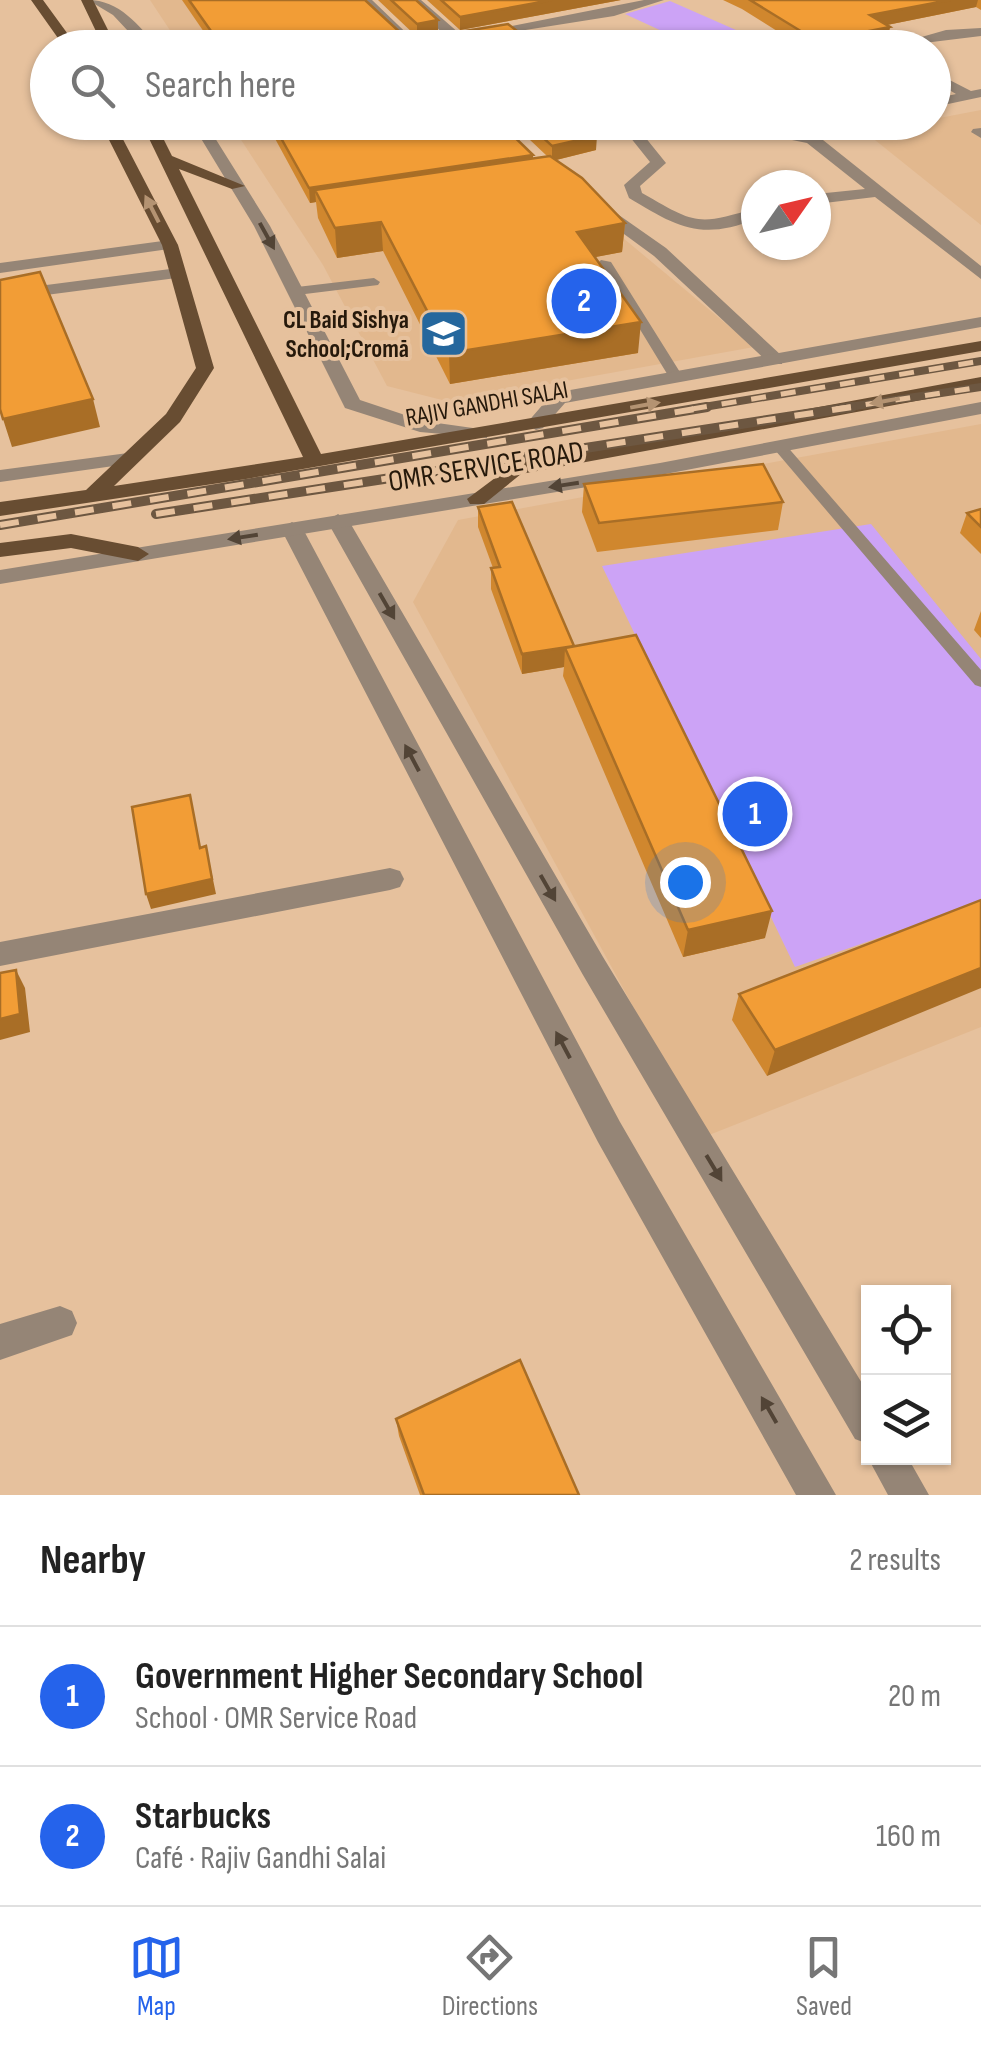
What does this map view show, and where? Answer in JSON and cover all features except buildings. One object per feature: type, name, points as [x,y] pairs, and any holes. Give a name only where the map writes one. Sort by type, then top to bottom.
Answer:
[{"type":"main road","points":[[37,0],[59,30]]},
{"type":"main road","points":[[91,0],[104,30]]},
{"type":"main road","points":[[91,497],[173,418],[205,368],[170,245],[115,140]]},
{"type":"main road","points":[[157,140],[316,461]]},
{"type":"main road","points":[[166,160],[237,186]]},
{"type":"main road","name":"RAJIV GANDHI SALAI","points":[[0,509],[480,434],[981,346]]},
{"type":"main road","points":[[477,499],[515,469],[981,383]]},
{"type":"main road","points":[[0,550],[71,541],[138,554]]},
{"type":"street","points":[[91,0],[117,12],[134,30]]},
{"type":"street","points":[[414,0],[425,30]]},
{"type":"street","points":[[504,30],[614,12],[658,0]]},
{"type":"street","points":[[368,3],[411,30]]},
{"type":"street","points":[[951,34],[981,32]]},
{"type":"street","points":[[209,140],[297,291],[352,404],[420,426],[480,434]]},
{"type":"street","points":[[639,140],[658,163],[632,184],[635,196],[702,229],[741,219]]},
{"type":"street","points":[[813,140],[981,274]]},
{"type":"street","points":[[831,197],[879,192]]},
{"type":"street","points":[[583,197],[660,252],[776,360]]},
{"type":"street","points":[[0,268],[170,245]]},
{"type":"street","points":[[0,296],[178,273]]},
{"type":"street","points":[[536,424],[559,398],[981,322]]},
{"type":"street","name":"OMR SERVICE ROAD","points":[[0,577],[477,499],[981,408]]},
{"type":"street","points":[[0,476],[128,459]]},
{"type":"street","points":[[338,521],[593,966],[861,1414]]},
{"type":"street","points":[[292,529],[609,1132],[817,1495]]},
{"type":"street","points":[[0,954],[390,879]]},
{"type":"street","points":[[0,1342],[60,1324]]},
{"type":"street","points":[[892,1465],[910,1495]]},
{"type":"lane","points":[[606,262],[676,377]]},
{"type":"lane","points":[[297,291],[374,282]]},
{"type":"lane","points":[[780,446],[981,681]]},
{"type":"shaded area","points":[[150,0],[212,0],[237,30],[170,30]]},
{"type":"shaded area","points":[[670,1],[736,30],[660,30],[625,14]]},
{"type":"shaded area","points":[[981,110],[981,225],[875,140],[951,140],[951,116]]},
{"type":"shaded area","points":[[241,140],[390,140],[599,218],[754,347],[450,402],[387,386],[323,265]]},
{"type":"shaded area","points":[[981,424],[981,1027],[704,1137],[413,602],[458,520]]},
{"type":"shaded area","points":[[871,524],[981,659],[981,902],[795,967],[602,566]]},
{"type":"railway","points":[[692,409],[981,361]]},
{"type":"railway","points":[[836,409],[981,387]]},
{"type":"railway","points":[[0,525],[707,407]]},
{"type":"railway","points":[[156,514],[852,407]]},
{"type":"place","name":"Starbucks","points":[[584,301]]},
{"type":"place","name":"CL Baid Sishya School;Cromā","points":[[444,334]]},
{"type":"place","name":"Government Higher Secondary School","points":[[755,814]]}]
